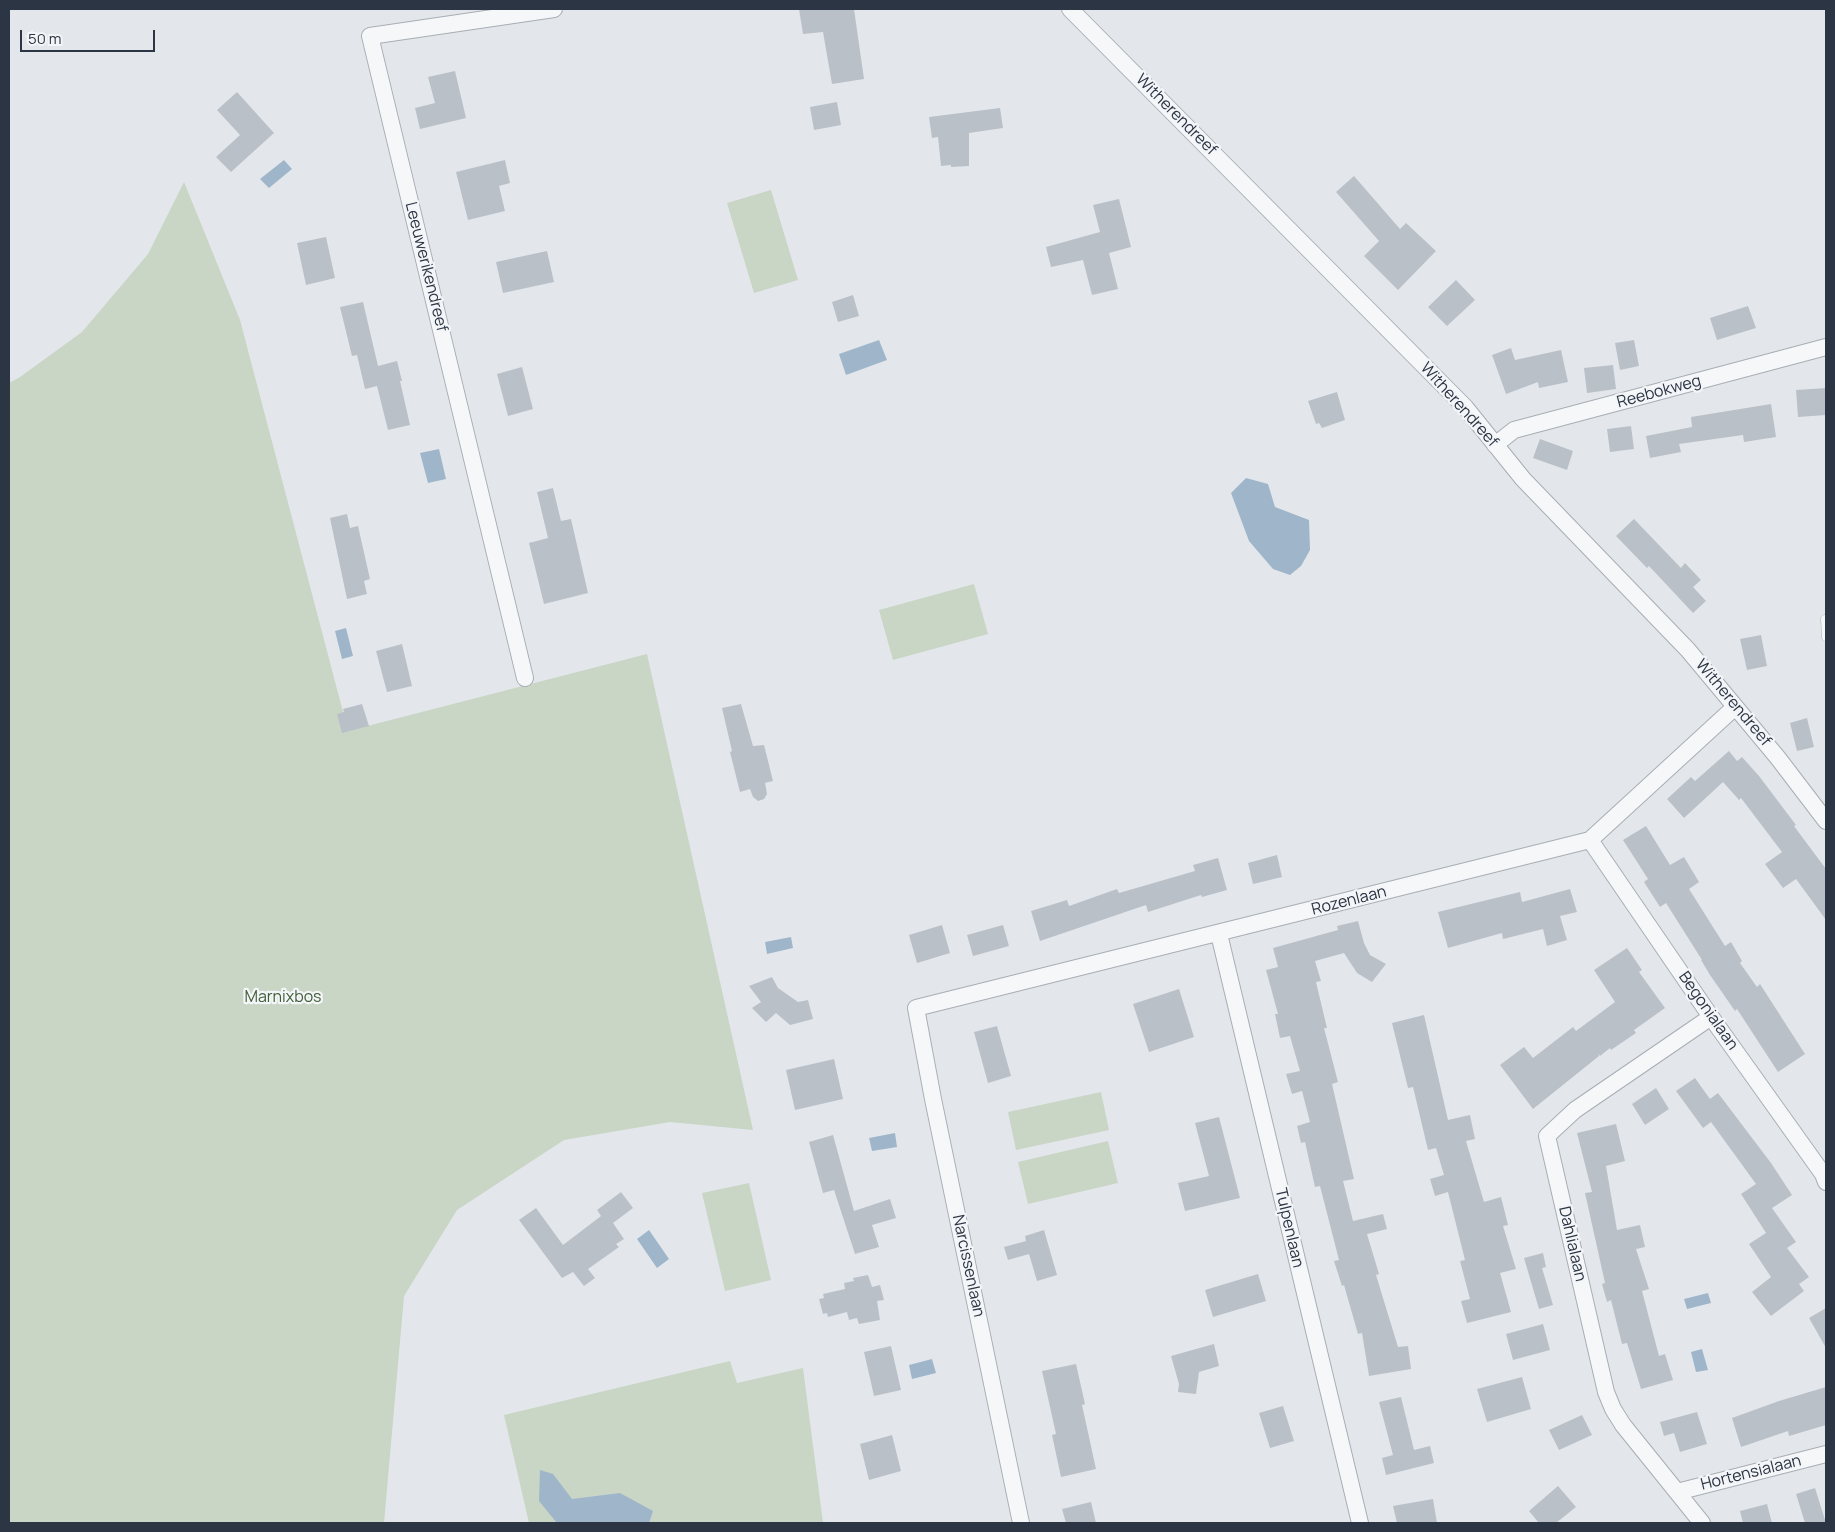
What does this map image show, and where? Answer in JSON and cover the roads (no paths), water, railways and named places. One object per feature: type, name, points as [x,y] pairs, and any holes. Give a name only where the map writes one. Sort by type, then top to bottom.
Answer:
[{"type":"street","name":"Leeuwerikendreef","points":[[525,678],[370,36],[554,9]]},
{"type":"street","name":"Witherendreef","points":[[1070,9],[1465,407],[1523,479],[1688,650],[1778,758],[1826,820]]},
{"type":"street","name":"Reebokweg","points":[[1495,445],[1514,430],[1826,347]]},
{"type":"street","name":"Rozenlaan","points":[[916,1008],[1590,840],[1735,708]]},
{"type":"street","name":"Begonialaan","points":[[1590,840],[1711,1017],[1823,1174],[1826,1182]]},
{"type":"street","name":"Tulpenlaan","points":[[1219,934],[1360,1523]]},
{"type":"street","name":"Narcissenlaan","points":[[916,1008],[933,1099],[1021,1523]]},
{"type":"street","name":"Dahlialaan","points":[[1702,1523],[1623,1425],[1613,1409],[1606,1392],[1547,1136],[1575,1110],[1711,1017]]},
{"type":"street","name":"Hortensialaan","points":[[1676,1492],[1826,1454]]},
{"type":"lane","points":[[1825,619],[1826,637]]},
{"type":"water","points":[[284,160],[292,169],[269,188],[260,179]]},
{"type":"water","points":[[879,340],[887,360],[846,375],[839,354]]},
{"type":"water","points":[[439,449],[446,479],[428,483],[420,453]]},
{"type":"water","points":[[1246,478],[1268,484],[1275,507],[1309,520],[1310,550],[1301,566],[1290,575],[1273,569],[1249,541],[1231,493]]},
{"type":"water","points":[[346,628],[353,656],[342,659],[335,631]]},
{"type":"water","points":[[791,937],[793,948],[767,954],[765,942]]},
{"type":"water","points":[[895,1133],[897,1147],[872,1151],[869,1138]]},
{"type":"water","points":[[649,1230],[669,1259],[657,1268],[637,1239]]},
{"type":"water","points":[[1708,1293],[1711,1303],[1687,1309],[1684,1299]]},
{"type":"water","points":[[1702,1349],[1708,1370],[1696,1372],[1691,1352]]},
{"type":"water","points":[[932,1359],[936,1373],[912,1379],[909,1365]]},
{"type":"water","points":[[540,1470],[553,1474],[572,1499],[620,1493],[653,1511],[649,1523],[557,1523],[539,1501]]},
{"type":"park label","name":"Marnixbos","points":[[283,998]]}]
